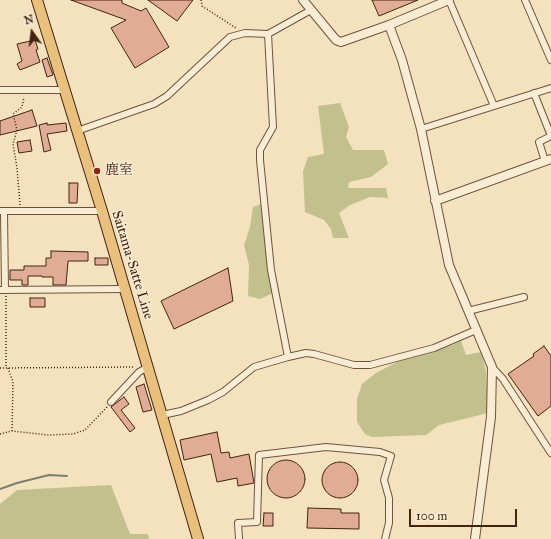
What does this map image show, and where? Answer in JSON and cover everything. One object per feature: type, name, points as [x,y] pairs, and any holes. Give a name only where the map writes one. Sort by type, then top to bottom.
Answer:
[{"type":"main road","name":"Saitama-Satte Line","points":[[37,0],[102,210],[198,539]]},
{"type":"street","points":[[303,0],[336,40],[341,42],[389,26],[449,0],[494,106]]},
{"type":"street","points":[[525,0],[551,60]]},
{"type":"street","points":[[77,131],[154,104],[167,96],[230,37],[241,34],[268,34],[311,10]]},
{"type":"street","points":[[389,26],[402,60],[421,129],[448,265],[492,367],[503,379],[551,453]]},
{"type":"street","points":[[268,34],[273,127],[260,150],[260,160],[271,270],[288,357]]},
{"type":"street","points":[[421,129],[551,88]]},
{"type":"street","points":[[0,90],[65,90]]},
{"type":"street","points":[[435,201],[548,160],[539,142],[551,136],[534,93]]},
{"type":"street","points":[[102,210],[2,211],[4,290],[125,289]]},
{"type":"street","points":[[468,311],[524,297]]},
{"type":"street","points":[[162,415],[181,411],[208,400],[223,392],[254,367],[288,357],[314,354],[354,365],[370,365],[434,348],[476,330]]},
{"type":"street","points":[[111,402],[139,372],[148,367]]},
{"type":"street","points":[[475,539],[491,417],[492,367]]},
{"type":"street","points":[[239,539],[238,523],[257,522],[259,455],[326,447],[380,452],[391,456],[384,480],[389,504],[389,523],[385,539]]},
{"type":"path","points":[[201,0],[202,6],[240,30],[241,34]]},
{"type":"path","points":[[20,211],[17,168],[13,144],[17,130],[13,114],[22,107],[23,90]]},
{"type":"path","points":[[4,290],[7,368],[12,382],[12,431]]},
{"type":"path","points":[[0,368],[148,367]]},
{"type":"path","points":[[0,434],[12,431],[48,435],[73,434],[85,430],[111,402]]},
{"type":"shaded area","points":[[340,103],[349,127],[346,137],[353,150],[384,150],[388,164],[371,177],[349,182],[348,188],[386,188],[388,198],[370,197],[350,205],[339,213],[349,238],[333,238],[331,229],[324,220],[305,212],[303,171],[308,157],[324,154],[318,106]]},
{"type":"shaded area","points":[[261,204],[268,274],[273,293],[260,299],[248,296],[249,265],[244,245],[250,227],[253,207]]},
{"type":"shaded area","points":[[461,341],[466,355],[481,352],[486,371],[488,413],[439,425],[426,435],[372,437],[365,434],[357,422],[357,399],[362,384],[376,373],[399,361],[430,353]]},
{"type":"shaded area","points":[[111,485],[130,534],[148,534],[149,539],[0,539],[0,504],[17,490]]},
{"type":"building","points":[[71,0],[122,0],[122,3],[141,11],[146,8],[169,47],[135,68],[111,28],[126,20]]},
{"type":"building","points":[[148,0],[193,0],[177,21]]},
{"type":"building","points":[[372,0],[418,0],[379,16]]},
{"type":"building","points":[[35,40],[38,49],[36,50],[40,62],[20,70],[17,64],[22,61],[17,44]]},
{"type":"building","points":[[47,58],[53,75],[47,77],[42,60]]},
{"type":"building","points":[[32,110],[37,126],[0,135],[0,121]]},
{"type":"building","points":[[47,123],[47,125],[66,123],[67,131],[47,134],[51,150],[44,152],[39,125]]},
{"type":"building","points":[[30,140],[32,151],[19,153],[17,142]]},
{"type":"building","points":[[69,183],[78,183],[77,203],[69,203]]},
{"type":"building","points":[[51,251],[88,252],[88,261],[68,261],[66,285],[53,285],[53,277],[42,276],[28,276],[28,285],[22,285],[22,280],[10,280],[10,270],[24,270],[24,266],[46,266],[46,258],[51,258]]},
{"type":"building","points":[[95,258],[108,258],[108,265],[95,265]]},
{"type":"building","points":[[228,268],[233,301],[174,329],[161,301]]},
{"type":"building","points":[[30,298],[45,298],[45,307],[30,307]]},
{"type":"building","points":[[544,346],[551,356],[551,406],[538,416],[508,374],[534,356],[533,354]]},
{"type":"building","points":[[144,384],[152,410],[143,412],[136,387]]},
{"type":"building","points":[[124,397],[129,404],[121,410],[135,428],[130,432],[111,407]]},
{"type":"building","points":[[217,432],[221,453],[229,452],[230,458],[249,454],[254,483],[238,486],[237,478],[217,482],[211,454],[184,460],[180,440]]},
{"type":"building","points":[[286,460],[299,466],[305,479],[299,492],[286,498],[273,492],[267,479],[273,466]]},
{"type":"building","points":[[344,462],[353,467],[357,473],[357,487],[353,493],[344,498],[336,498],[327,493],[323,487],[322,476],[327,467],[333,463]]},
{"type":"building","points":[[308,508],[341,509],[341,513],[359,513],[359,529],[307,528]]},
{"type":"building","points":[[264,513],[273,513],[273,526],[263,526]]},
{"type":"waterway","points":[[0,489],[49,475],[67,476]]},
{"type":"place","name":"鹿室","points":[[97,171]]}]
